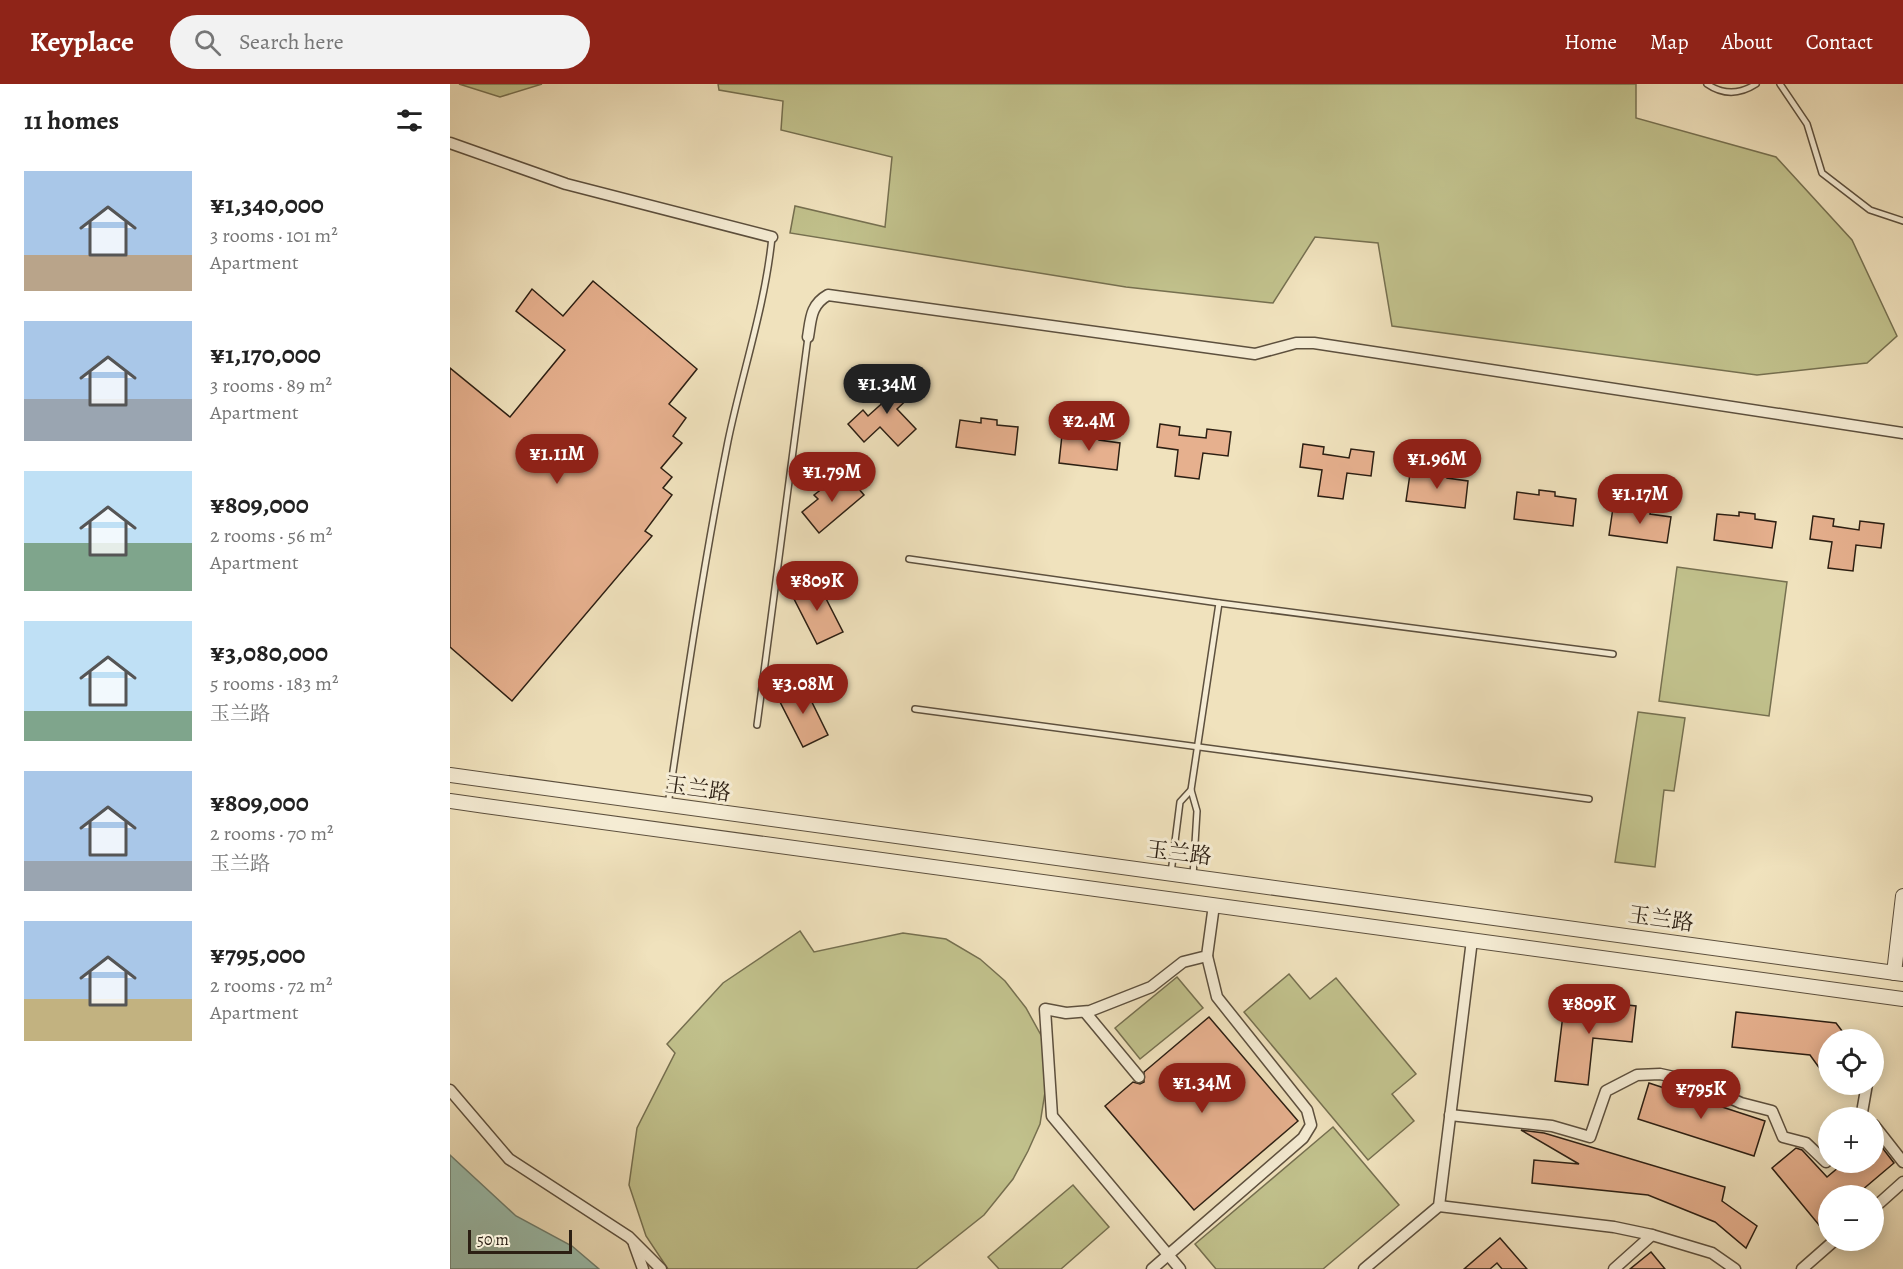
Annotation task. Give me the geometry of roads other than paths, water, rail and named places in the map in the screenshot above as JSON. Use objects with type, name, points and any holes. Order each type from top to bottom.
[{"type":"street","points":[[450,143],[566,184],[772,237]]},
{"type":"street","points":[[808,338],[811,313],[815,305],[828,295],[1255,354],[1296,344],[1314,343],[1903,432]]},
{"type":"street","name":"玉兰路","points":[[450,775],[1899,973]]},
{"type":"street","name":"玉兰路","points":[[450,801],[831,855],[1472,939],[1903,999]]},
{"type":"street","points":[[1899,973],[1903,896]]},
{"type":"street","points":[[1152,1269],[1303,1138],[1311,1125],[1307,1110],[1217,997],[1207,956],[1214,905]]},
{"type":"street","points":[[1364,1269],[1439,1206],[1472,939]]},
{"type":"street","points":[[1180,1269],[1052,1116],[1045,1009],[1066,1013],[1085,1012],[1151,987],[1183,962],[1207,956]]},
{"type":"street","points":[[1085,1012],[1139,1077]]},
{"type":"street","points":[[1450,1115],[1552,1126],[1590,1137],[1606,1091],[1637,1075],[1660,1074],[1692,1081],[1741,1104],[1772,1111],[1782,1137],[1806,1143],[1818,1154]]},
{"type":"street","points":[[450,1090],[509,1159],[634,1242],[661,1269]]},
{"type":"street","points":[[1884,1138],[1903,1162]]},
{"type":"street","points":[[1884,1199],[1903,1182]]},
{"type":"street","points":[[1439,1206],[1614,1227],[1652,1235],[1712,1253],[1735,1269]]},
{"type":"street","points":[[1614,1269],[1652,1235]]},
{"type":"street","points":[[634,1242],[643,1269]]},
{"type":"street","points":[[1802,1269],[1822,1251]]},
{"type":"lane","points":[[1707,84],[1718,91],[1735,93],[1756,84]]},
{"type":"lane","points":[[1780,84],[1807,124],[1822,173],[1870,210],[1903,221]]},
{"type":"lane","points":[[668,806],[718,491],[745,369],[765,297],[772,237]]},
{"type":"lane","points":[[758,725],[808,338]]},
{"type":"lane","points":[[909,559],[1219,603],[1613,654]]},
{"type":"lane","points":[[1193,876],[1197,811],[1191,790],[1219,603]]},
{"type":"lane","points":[[915,709],[1198,745],[1589,800]]},
{"type":"lane","points":[[1171,873],[1180,802],[1191,790]]}]
